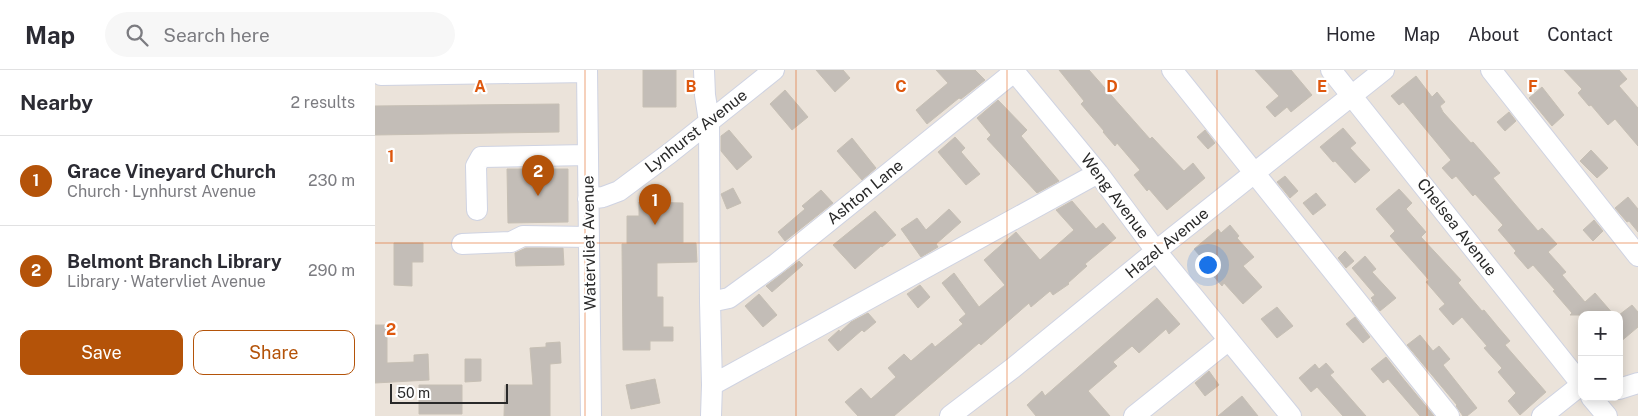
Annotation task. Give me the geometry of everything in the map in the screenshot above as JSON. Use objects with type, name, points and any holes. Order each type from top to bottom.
[{"type":"street","points":[[704,70],[709,121],[711,416]]},
{"type":"street","name":"Lynhurst Avenue","points":[[589,199],[603,197],[619,190],[774,70]]},
{"type":"street","points":[[1172,70],[1449,416]]},
{"type":"street","name":"Chelsea Avenue","points":[[1331,70],[1578,379]]},
{"type":"street","name":"Hazel Avenue","points":[[950,416],[1013,368],[1156,251],[1384,70]]},
{"type":"street","points":[[1491,70],[1638,256]]},
{"type":"street","points":[[381,75],[587,71]]},
{"type":"street","name":"Watervliet Avenue","points":[[587,71],[591,416]]},
{"type":"street","name":"Weng Avenue","points":[[1014,71],[1098,173],[1156,251],[1291,416]]},
{"type":"street","name":"Ashton Lane","points":[[710,302],[729,298],[776,264],[1014,71]]},
{"type":"street","points":[[477,210],[476,166],[481,157],[588,155]]},
{"type":"street","points":[[712,385],[1098,173]]},
{"type":"street","points":[[462,244],[511,242],[523,236],[589,236]]},
{"type":"street","points":[[1135,416],[1229,340]]},
{"type":"street","points":[[1623,387],[1638,383]]},
{"type":"street","points":[[1543,416],[1578,398]]},
{"type":"street","name":"Chelsea Avenue","points":[[1595,401],[1607,416]]},
{"type":"building","points":[[643,70],[676,70],[676,107],[643,107]]},
{"type":"building","points":[[816,70],[843,70],[850,78],[835,92]]},
{"type":"building","points":[[936,70],[975,70],[985,80],[927,124],[916,110],[948,83]]},
{"type":"building","points":[[1059,70],[1089,70],[1150,139],[1152,137],[1184,171],[1193,163],[1205,178],[1167,210],[1149,189],[1147,191],[1134,175],[1140,170],[1117,143],[1115,146],[1103,132],[1081,104],[1084,101]]},
{"type":"building","points":[[1255,70],[1291,70],[1312,95],[1291,112],[1287,107],[1275,117],[1266,107],[1279,96]]},
{"type":"building","points":[[1564,70],[1619,70],[1627,79],[1619,86],[1638,108],[1638,146],[1615,119],[1608,125],[1591,105],[1589,106],[1578,93],[1582,89]]},
{"type":"building","points":[[1416,76],[1432,97],[1437,92],[1445,102],[1440,106],[1443,112],[1500,173],[1493,178],[1538,231],[1542,228],[1557,244],[1548,252],[1566,272],[1562,275],[1585,302],[1595,293],[1611,311],[1578,311],[1578,315],[1570,315],[1572,313],[1553,291],[1555,290],[1533,265],[1528,269],[1514,253],[1516,251],[1498,230],[1503,225],[1475,194],[1473,196],[1456,176],[1452,179],[1442,168],[1451,160],[1403,102],[1399,105],[1391,96]]},
{"type":"building","points":[[1542,87],[1564,115],[1552,126],[1529,98]]},
{"type":"building","points":[[785,90],[808,117],[792,130],[770,104]]},
{"type":"building","points":[[998,100],[1027,130],[1021,136],[1059,181],[1037,193],[987,139],[991,135],[977,118]]},
{"type":"building","points":[[559,104],[559,132],[375,135],[375,106]]},
{"type":"building","points":[[1509,112],[1516,121],[1505,131],[1497,122]]},
{"type":"building","points":[[1343,128],[1356,143],[1350,148],[1370,170],[1355,183],[1320,147]]},
{"type":"building","points":[[729,130],[752,157],[737,170],[721,151],[721,136]]},
{"type":"building","points":[[1205,130],[1215,143],[1208,149],[1197,137]]},
{"type":"building","points":[[955,137],[965,148],[961,152],[980,174],[966,185],[938,152]]},
{"type":"building","points":[[852,138],[876,168],[862,180],[837,151]]},
{"type":"building","points":[[1591,150],[1608,168],[1597,178],[1580,161]]},
{"type":"building","points":[[507,169],[568,169],[568,222],[508,223]]},
{"type":"building","points":[[1285,176],[1298,191],[1290,198],[1277,182]]},
{"type":"building","points":[[733,188],[741,203],[727,209],[721,194]]},
{"type":"building","points":[[1399,189],[1412,203],[1406,209],[1426,232],[1421,237],[1461,280],[1458,283],[1510,341],[1505,345],[1546,392],[1520,415],[1508,401],[1516,393],[1498,372],[1502,368],[1484,348],[1487,346],[1462,317],[1453,325],[1439,309],[1445,304],[1426,282],[1429,280],[1390,236],[1395,231],[1376,209]]},
{"type":"building","points":[[821,190],[833,203],[785,241],[778,232],[805,209],[802,206]]},
{"type":"building","points":[[1316,193],[1326,205],[1313,215],[1303,203]]},
{"type":"building","points":[[1628,197],[1638,209],[1638,232],[1615,208]]},
{"type":"building","points":[[1072,201],[1096,229],[1103,223],[1116,238],[1085,264],[1087,266],[1069,284],[1053,295],[1050,291],[1031,307],[1029,303],[894,416],[858,416],[845,402],[861,388],[871,399],[896,377],[888,368],[904,354],[911,361],[932,343],[935,347],[963,324],[959,320],[966,314],[942,283],[954,273],[979,307],[1005,285],[984,260],[1016,232],[1040,260],[1074,230],[1056,210]]},
{"type":"building","points":[[639,202],[683,203],[683,243],[696,243],[697,262],[657,263],[657,297],[663,297],[663,327],[673,327],[673,341],[650,341],[650,350],[623,350],[622,244],[627,244],[627,216],[639,216]]},
{"type":"building","points":[[949,209],[961,222],[936,244],[938,247],[921,257],[901,229],[917,218],[926,230]]},
{"type":"building","points":[[875,211],[896,235],[855,269],[833,245]]},
{"type":"building","points":[[1594,220],[1603,231],[1593,241],[1583,230]]},
{"type":"building","points":[[1230,225],[1239,236],[1237,238],[1254,257],[1243,266],[1262,287],[1243,304],[1224,283],[1222,286],[1194,249],[1218,229],[1221,233]]},
{"type":"building","points":[[394,243],[423,243],[423,262],[412,262],[412,286],[394,285]]},
{"type":"building","points":[[526,248],[563,248],[564,265],[516,266],[515,253]]},
{"type":"building","points":[[1345,251],[1354,261],[1346,268],[1338,258]]},
{"type":"building","points":[[1365,256],[1376,269],[1372,272],[1396,298],[1380,311],[1371,298],[1375,295],[1352,268]]},
{"type":"building","points":[[799,261],[803,265],[772,292],[766,286]]},
{"type":"building","points":[[920,285],[930,297],[918,308],[907,294]]},
{"type":"building","points":[[759,294],[777,315],[763,327],[745,306]]},
{"type":"building","points":[[1157,298],[1180,324],[1169,334],[1166,329],[1139,353],[1132,346],[1113,362],[1117,366],[1088,391],[1110,416],[1036,416],[1027,405],[1042,391],[1045,396]]},
{"type":"building","points":[[1632,305],[1638,312],[1638,327],[1623,340],[1623,312]]},
{"type":"building","points":[[1277,307],[1293,326],[1277,338],[1261,319]]},
{"type":"building","points":[[868,313],[876,322],[864,332],[862,330],[838,351],[828,340],[839,330],[840,332],[851,322]]},
{"type":"building","points":[[1355,317],[1370,337],[1363,343],[1346,324]]},
{"type":"building","points":[[375,325],[387,325],[387,363],[414,362],[414,355],[428,354],[429,380],[375,383]]},
{"type":"building","points":[[1420,335],[1433,351],[1439,346],[1450,359],[1443,365],[1477,408],[1467,416],[1463,416],[1457,405],[1407,345]]},
{"type":"building","points":[[560,342],[561,363],[550,364],[550,416],[504,416],[505,385],[533,385],[530,348],[546,347],[546,343]]},
{"type":"building","points":[[1386,357],[1434,416],[1420,416],[1388,379],[1383,383],[1371,369]]},
{"type":"building","points":[[465,359],[481,359],[481,381],[465,382]]},
{"type":"building","points":[[1326,363],[1334,372],[1330,375],[1366,416],[1343,416],[1317,387],[1311,392],[1299,378],[1315,364],[1319,369]]},
{"type":"building","points":[[1209,371],[1219,385],[1205,396],[1195,383]]},
{"type":"building","points":[[655,379],[660,403],[631,409],[626,385]]},
{"type":"building","points":[[419,385],[462,385],[462,414],[419,414]]},
{"type":"building","points":[[1242,396],[1258,416],[1218,416]]},
{"type":"place","name":"Belmont Branch Library","points":[[538,196]]},
{"type":"place","name":"Grace Vineyard Church","points":[[655,225]]}]
